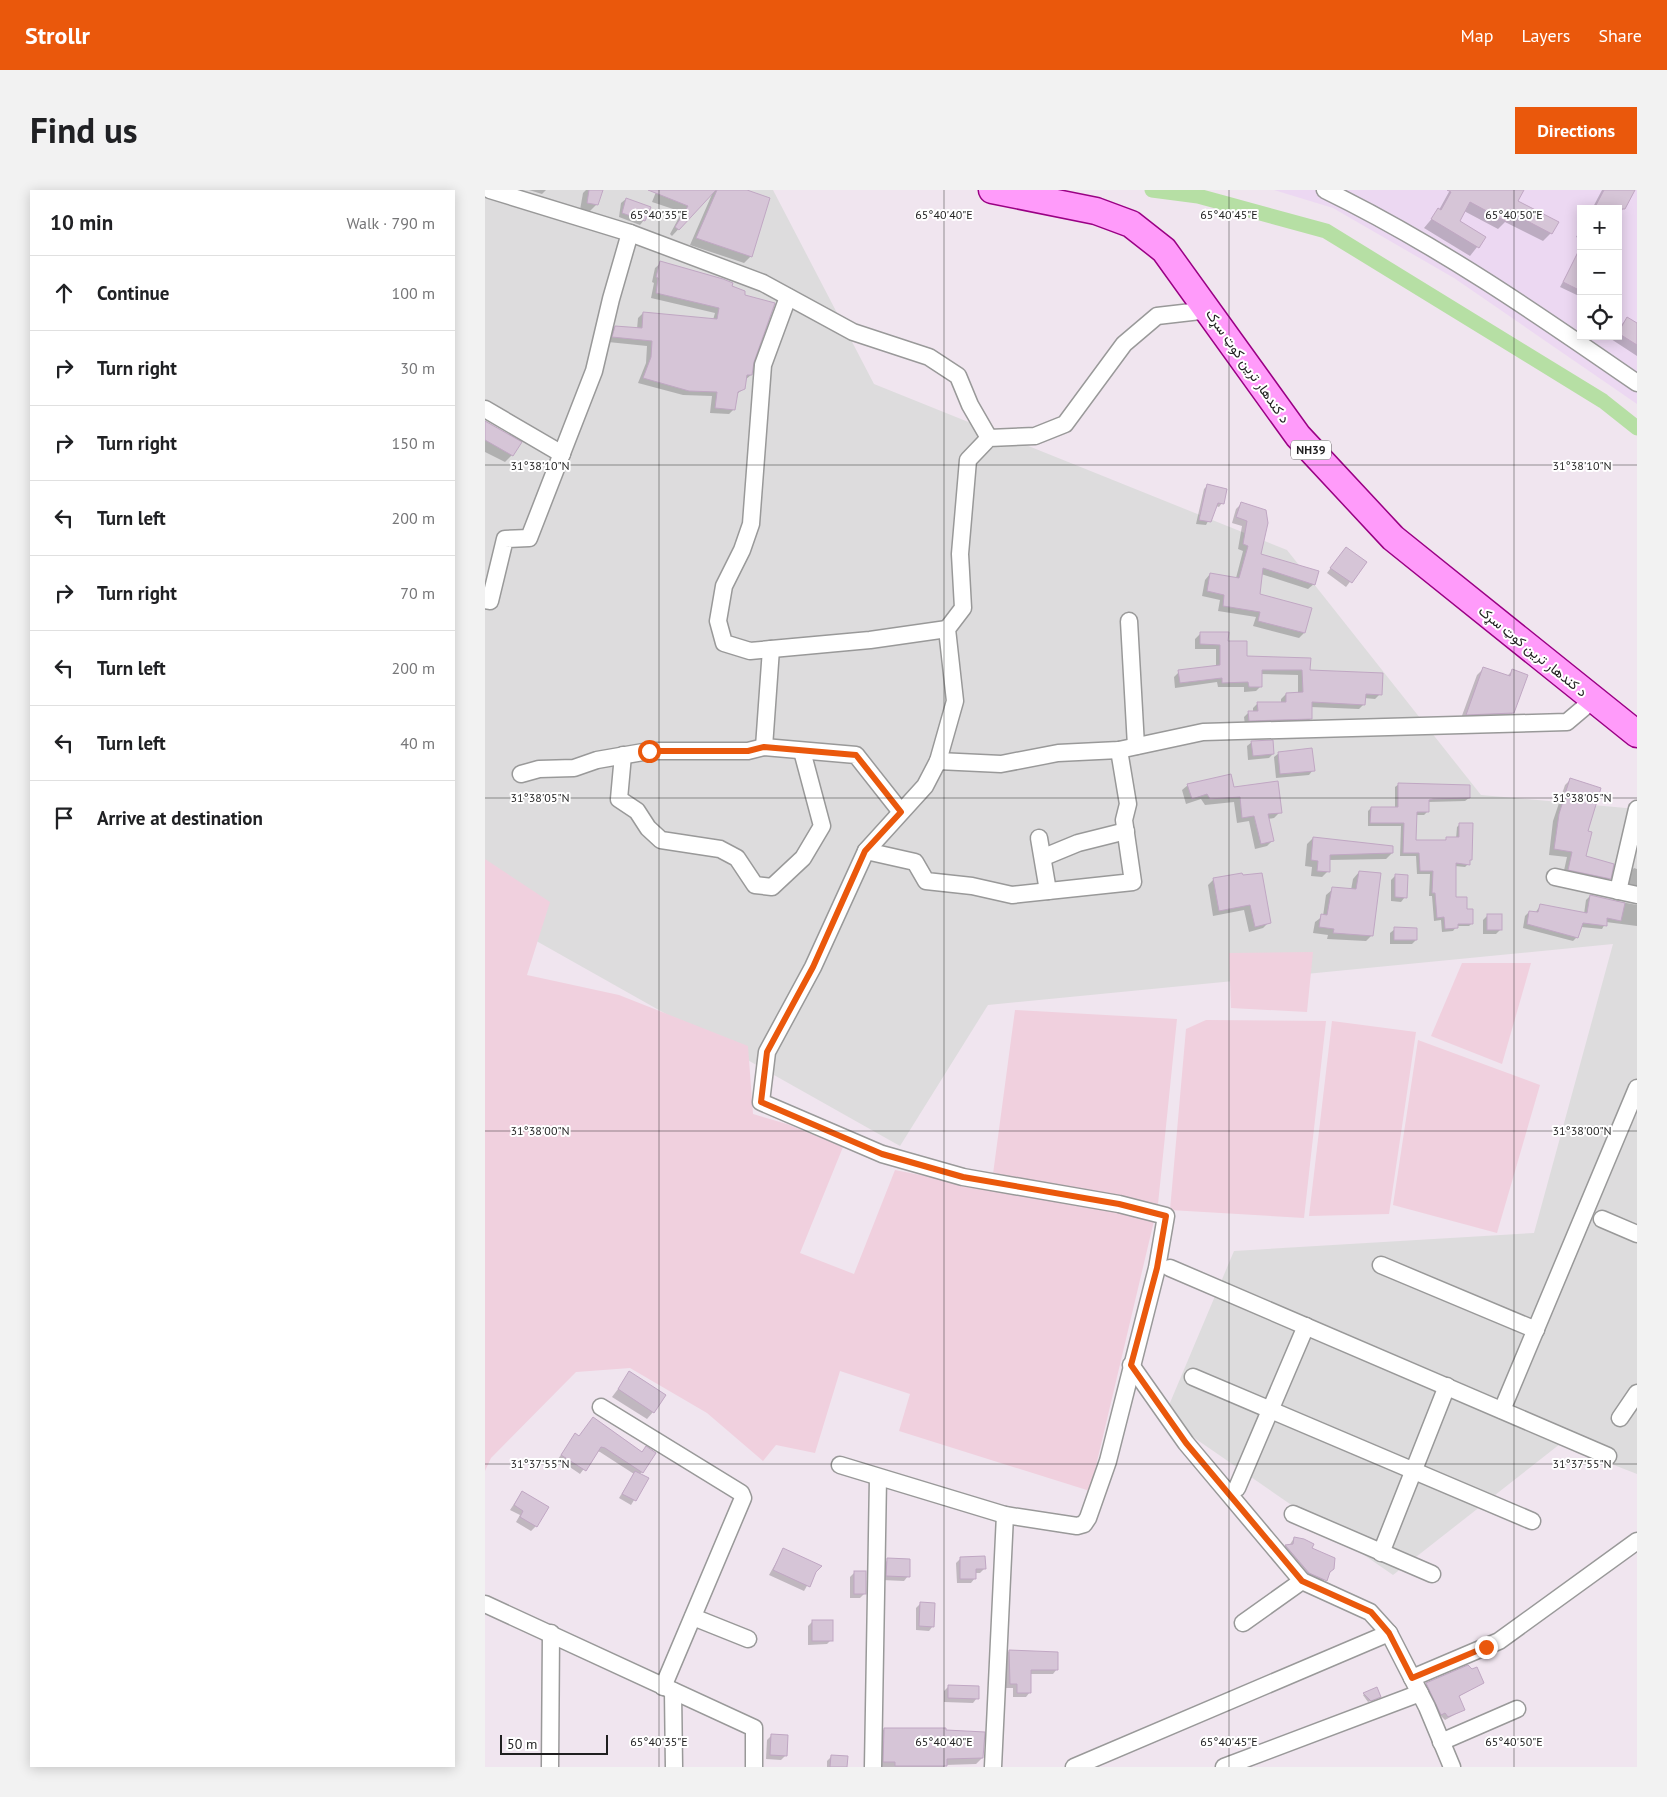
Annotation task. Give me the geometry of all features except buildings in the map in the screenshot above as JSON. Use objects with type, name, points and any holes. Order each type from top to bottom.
[{"type":"main road","name":"د کندهار ترين کوټ سړک","points":[[992,190],[1096,211],[1131,224],[1164,250],[1298,436],[1393,538],[1637,734]]},
{"type":"street","points":[[490,190],[631,233],[763,284],[853,332],[929,357],[958,376],[970,404],[989,438]]},
{"type":"street","points":[[1325,190],[1371,212],[1481,276],[1637,382]]},
{"type":"street","points":[[485,600],[490,601],[505,539],[529,538],[593,371],[611,299],[631,233]]},
{"type":"street","points":[[788,297],[763,365],[751,524],[743,550],[724,586],[718,622],[724,643],[750,651],[870,640],[947,629]]},
{"type":"street","points":[[840,1465],[1005,1515],[1077,1526],[1084,1524],[1108,1461],[1157,1268],[1166,1216],[1119,1204],[954,1174],[882,1154],[761,1102],[767,1052],[813,967],[865,851],[925,786],[938,761],[955,701],[947,629],[963,608],[961,554],[968,460],[989,438],[1035,436],[1065,424],[1123,344],[1157,316],[1209,310]]},
{"type":"street","points":[[485,409],[562,454]]},
{"type":"street","points":[[1129,622],[1137,746]]},
{"type":"street","points":[[764,747],[771,648]]},
{"type":"street","points":[[938,761],[1001,764],[1058,753],[1119,750],[1203,732],[1567,722],[1593,700]]},
{"type":"street","points":[[521,774],[539,769],[574,768],[597,760],[649,751],[748,751],[764,747],[856,755],[901,812]]},
{"type":"street","points":[[865,851],[915,862],[926,881],[972,886],[1012,895],[1133,882],[1124,820],[1128,804],[1119,750]]},
{"type":"street","points":[[623,756],[619,799],[637,811],[648,828],[661,840],[720,849],[737,858],[755,885],[772,887],[803,858],[822,826],[802,751]]},
{"type":"street","points":[[1618,891],[1637,809]]},
{"type":"street","points":[[1044,857],[1078,843],[1126,830]]},
{"type":"street","points":[[1039,838],[1049,891]]},
{"type":"street","points":[[1555,877],[1637,895]]},
{"type":"street","points":[[1502,1410],[1637,1088]]},
{"type":"street","points":[[1602,1219],[1637,1234]]},
{"type":"street","points":[[1381,1265],[1536,1330]]},
{"type":"street","points":[[1170,1268],[1608,1456]]},
{"type":"street","points":[[1237,1488],[1306,1326]]},
{"type":"street","points":[[1131,1365],[1186,1443],[1302,1581],[1371,1612],[1389,1633],[1420,1693],[1451,1767]]},
{"type":"street","points":[[1193,1377],[1532,1521]]},
{"type":"street","points":[[1381,1553],[1447,1386]]},
{"type":"street","points":[[1620,1418],[1636,1395]]},
{"type":"street","points":[[601,1407],[741,1493],[743,1503],[693,1617],[668,1689],[674,1767]]},
{"type":"street","points":[[873,1767],[878,1478]]},
{"type":"street","points":[[1293,1514],[1432,1574]]},
{"type":"street","points":[[993,1767],[1005,1515]]},
{"type":"street","points":[[1412,1678],[1499,1641],[1637,1541]]},
{"type":"street","points":[[1243,1623],[1302,1581]]},
{"type":"street","points":[[485,1604],[753,1728],[754,1767]]},
{"type":"street","points":[[693,1617],[748,1639]]},
{"type":"street","points":[[550,1767],[551,1633]]},
{"type":"street","points":[[1074,1767],[1389,1633]]},
{"type":"street","points":[[1224,1767],[1420,1693]]},
{"type":"street","points":[[1441,1742],[1517,1709]]},
{"type":"shaded area","points":[[485,190],[773,190],[874,384],[1287,550],[1481,795],[1637,809],[1637,1474],[1560,1444],[1393,1575],[1164,1417],[1234,1251],[1534,1233],[1613,944],[988,1005],[900,1146],[485,912]]},
{"type":"shaded area","points":[[1274,190],[1637,190],[1637,404],[1454,278],[1333,208]]},
{"type":"shaded area","points":[[485,859],[550,902],[527,975],[619,995],[748,1046],[753,1114],[787,1124],[843,1147],[800,1253],[854,1274],[895,1170],[991,1189],[1015,1010],[1177,1019],[1158,1204],[1090,1491],[899,1431],[910,1394],[840,1371],[815,1453],[776,1445],[763,1461],[707,1413],[630,1368],[576,1372],[491,1458],[485,1471]]},
{"type":"shaded area","points":[[1313,952],[1307,1012],[1231,1008],[1229,953]]},
{"type":"shaded area","points":[[1462,963],[1531,963],[1502,1064],[1431,1036]]},
{"type":"shaded area","points":[[1206,1020],[1326,1021],[1304,1218],[1170,1210],[1186,1029]]},
{"type":"shaded area","points":[[1332,1021],[1416,1032],[1389,1214],[1309,1216]]},
{"type":"shaded area","points":[[1418,1040],[1540,1085],[1497,1233],[1393,1205]]},
{"type":"waterway","points":[[1152,190],[1198,196],[1326,231],[1603,401],[1637,428]]},
{"type":"route","points":[[649,751],[748,751],[764,747],[856,755],[901,812],[865,851],[813,967],[767,1052],[761,1102],[882,1154],[963,1177],[1119,1204],[1166,1216],[1157,1268],[1131,1365],[1186,1443],[1302,1581],[1371,1612],[1389,1633],[1412,1678],[1486,1647]]}]
